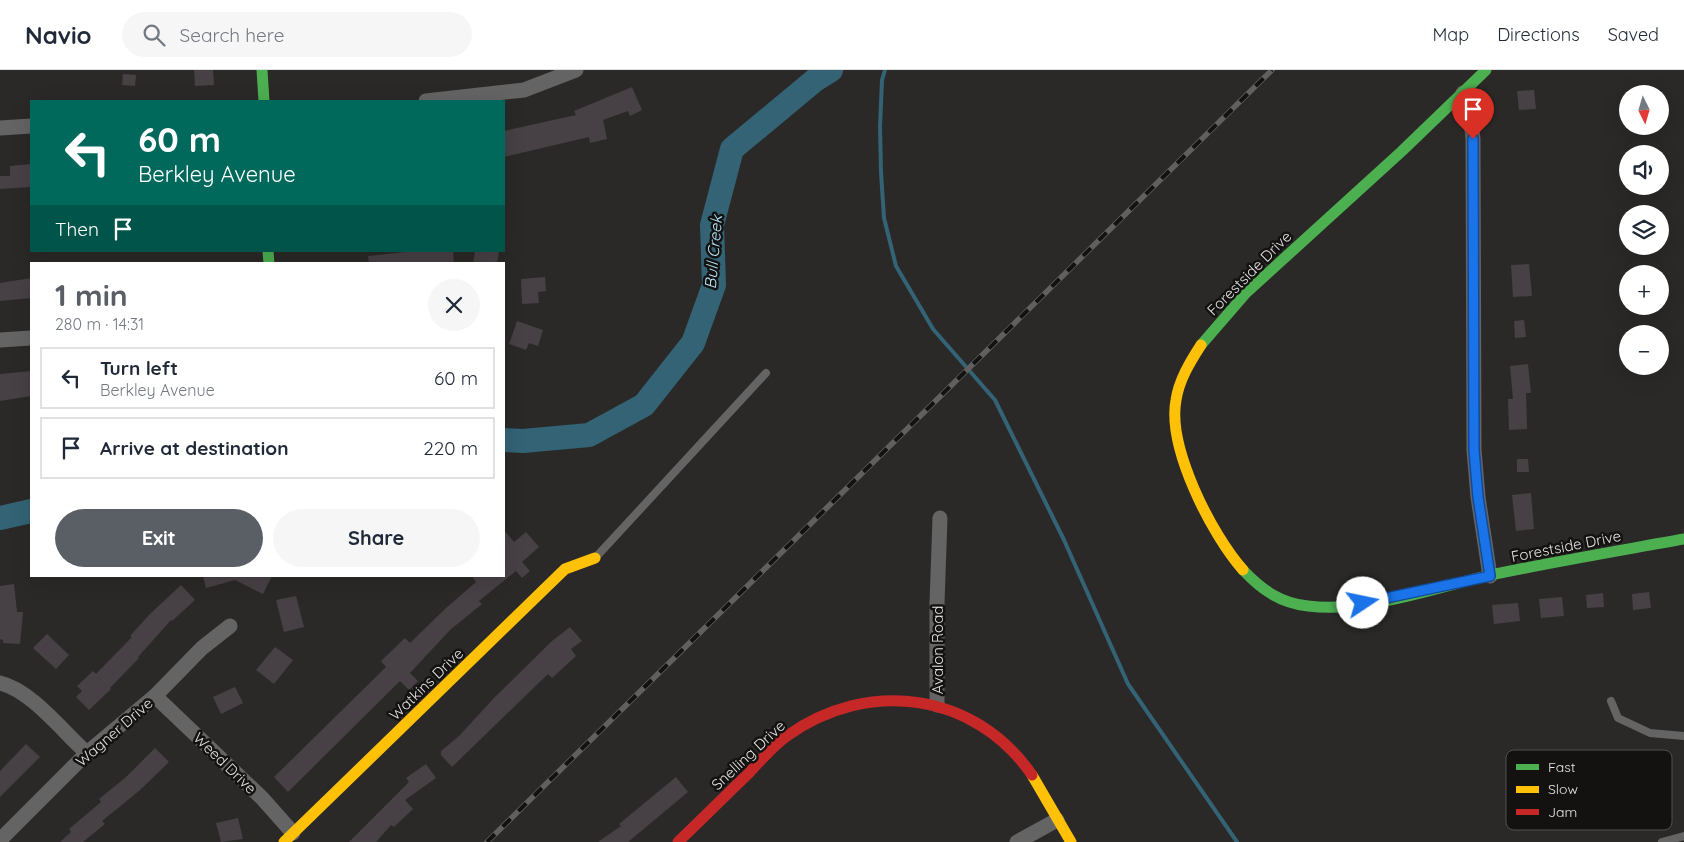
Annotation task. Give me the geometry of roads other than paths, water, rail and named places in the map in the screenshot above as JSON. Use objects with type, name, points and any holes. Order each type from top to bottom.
[{"type":"street","points":[[262,70],[264,100]]},
{"type":"street","points":[[435,100],[524,90],[576,70]]},
{"type":"street","name":"Forestside Drive","points":[[1486,70],[1228,312],[1187,367],[1178,389],[1174,419],[1176,441],[1181,459],[1219,537],[1257,582],[1285,602],[1320,607],[1363,603],[1490,576],[1684,539]]},
{"type":"street","points":[[1463,93],[1470,111],[1473,139],[1474,450],[1478,497],[1490,576]]},
{"type":"street","points":[[0,128],[30,126]]},
{"type":"street","points":[[0,340],[30,338]]},
{"type":"street","name":"Avalon Road","points":[[940,518],[937,603],[937,705],[966,716],[984,726],[1005,743],[1033,776],[1056,820],[1071,842]]},
{"type":"street","name":"Watkins Drive","points":[[288,837],[566,569],[595,558]]},
{"type":"street","name":"Wagner Drive","points":[[0,840],[87,753],[156,696],[202,648],[230,626]]},
{"type":"street","points":[[0,683],[9,685],[23,694],[64,729],[87,753]]},
{"type":"street","name":"Weed Drive","points":[[156,696],[262,798],[288,837]]},
{"type":"street","name":"Snelling Drive","points":[[678,842],[786,737],[822,715],[847,706],[870,701],[902,701],[937,705]]},
{"type":"street","points":[[1017,842],[1056,820]]},
{"type":"lane","points":[[595,558],[766,372]]},
{"type":"lane","points":[[1611,701],[1618,718],[1650,733],[1684,736]]},
{"type":"lane","points":[[1662,842],[1684,836]]},
{"type":"waterway","name":"Bull Creek","points":[[505,440],[523,441],[589,435],[644,405],[693,343],[714,285],[712,225],[732,149],[815,80],[831,70]]},
{"type":"waterway","points":[[885,70],[882,80],[880,127],[881,172],[884,218],[896,266],[933,329],[995,400],[1064,540],[1128,684],[1237,842]]},
{"type":"waterway","name":"Bull Creek","points":[[0,518],[30,511]]},
{"type":"railway","points":[[487,842],[1272,70]]}]
